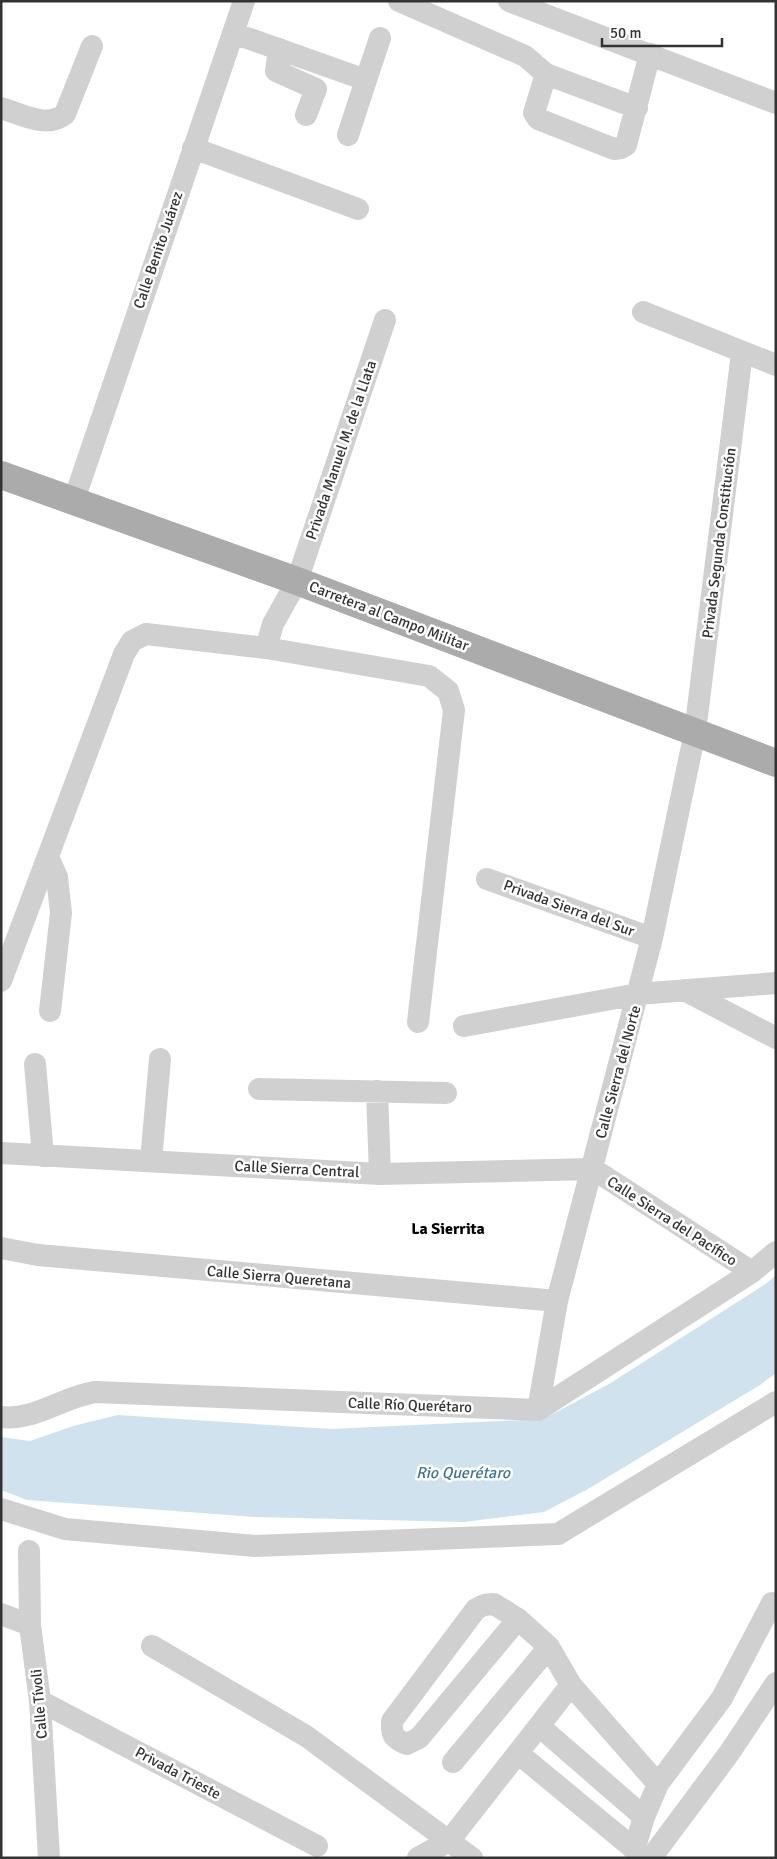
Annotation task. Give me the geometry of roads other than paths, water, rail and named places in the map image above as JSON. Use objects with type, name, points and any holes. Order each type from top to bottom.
[{"type":"main road","name":"Carretera al Campo Militar","points":[[1,475],[297,581],[776,763]]},
{"type":"street","name":"Calle Benito Juárez","points":[[74,500],[244,1]]},
{"type":"street","points":[[399,1],[525,56],[546,74],[637,108]]},
{"type":"street","points":[[509,1],[563,11],[650,54],[776,103]]},
{"type":"street","points":[[232,34],[366,80]]},
{"type":"street","points":[[348,135],[380,38]]},
{"type":"street","points":[[1,108],[44,121],[59,120],[66,114],[92,46]]},
{"type":"street","points":[[279,49],[276,71],[316,89],[306,115]]},
{"type":"street","points":[[546,74],[534,113],[538,119],[614,149],[621,148],[626,145],[650,54]]},
{"type":"street","points":[[193,148],[358,209]]},
{"type":"street","points":[[643,312],[776,365]]},
{"type":"street","name":"Privada Manuel M. de la Llata","points":[[266,648],[273,624],[297,581],[385,320]]},
{"type":"street","name":"Privada Segunda Constitución","points":[[695,732],[742,353]]},
{"type":"street","points":[[1,981],[124,654],[132,640],[146,634],[266,648],[429,676],[448,691],[454,710],[418,1022]]},
{"type":"street","name":"Calle Sierra del Norte","points":[[538,1410],[557,1301],[652,938],[695,732]]},
{"type":"street","points":[[48,857],[58,877],[61,914],[50,1011]]},
{"type":"street","name":"Privada Sierra del Sur","points":[[487,879],[652,938]]},
{"type":"street","points":[[464,1026],[638,994],[776,983]]},
{"type":"street","points":[[684,990],[776,1038]]},
{"type":"street","points":[[151,1161],[160,1059]]},
{"type":"street","points":[[35,1064],[43,1156]]},
{"type":"street","points":[[258,1089],[446,1093]]},
{"type":"street","points":[[377,1091],[380,1174]]},
{"type":"street","name":"Calle Sierra Central","points":[[1,1153],[380,1174],[593,1169]]},
{"type":"street","name":"Calle Sierra del Pacífico","points":[[593,1169],[752,1272]]},
{"type":"street","name":"Calle Sierra Queretana","points":[[1,1248],[38,1255],[557,1301]]},
{"type":"street","points":[[538,1410],[752,1272],[776,1252]]},
{"type":"street","name":"Calle Río Querétaro","points":[[1,1416],[26,1417],[81,1394],[95,1392],[538,1410]]},
{"type":"street","points":[[1,1509],[65,1529],[256,1546],[558,1534],[776,1402]]},
{"type":"street","name":"Calle Tívoli","points":[[29,1551],[30,1625],[40,1701],[52,1856]]},
{"type":"street","points":[[644,1855],[644,1817],[658,1784],[722,1698],[772,1603]]},
{"type":"street","points":[[518,1618],[419,1738],[407,1744],[396,1740],[391,1732],[392,1721],[476,1609],[484,1605],[494,1604],[518,1618],[549,1647],[571,1685],[658,1784]]},
{"type":"street","points":[[1,1614],[30,1625]]},
{"type":"street","points":[[152,1646],[306,1736],[472,1858]]},
{"type":"street","points":[[453,1762],[549,1647]]},
{"type":"street","points":[[644,1855],[730,1752],[776,1683]]},
{"type":"street","points":[[426,1856],[449,1841],[519,1754],[571,1685]]},
{"type":"street","name":"Privada Trieste","points":[[40,1701],[316,1846]]},
{"type":"street","points":[[540,1726],[644,1817]]},
{"type":"street","points":[[519,1754],[644,1855]]},
{"type":"water","name":"Rio Querétaro","points":[[776,1275],[776,1373],[760,1385],[588,1489],[544,1512],[464,1522],[255,1517],[27,1500],[1,1490],[1,1437],[30,1441],[73,1426],[118,1415],[331,1429],[523,1420],[549,1416],[609,1384],[767,1283]]},
{"type":"district","name":"La Sierrita","points":[[448,1228]]}]
